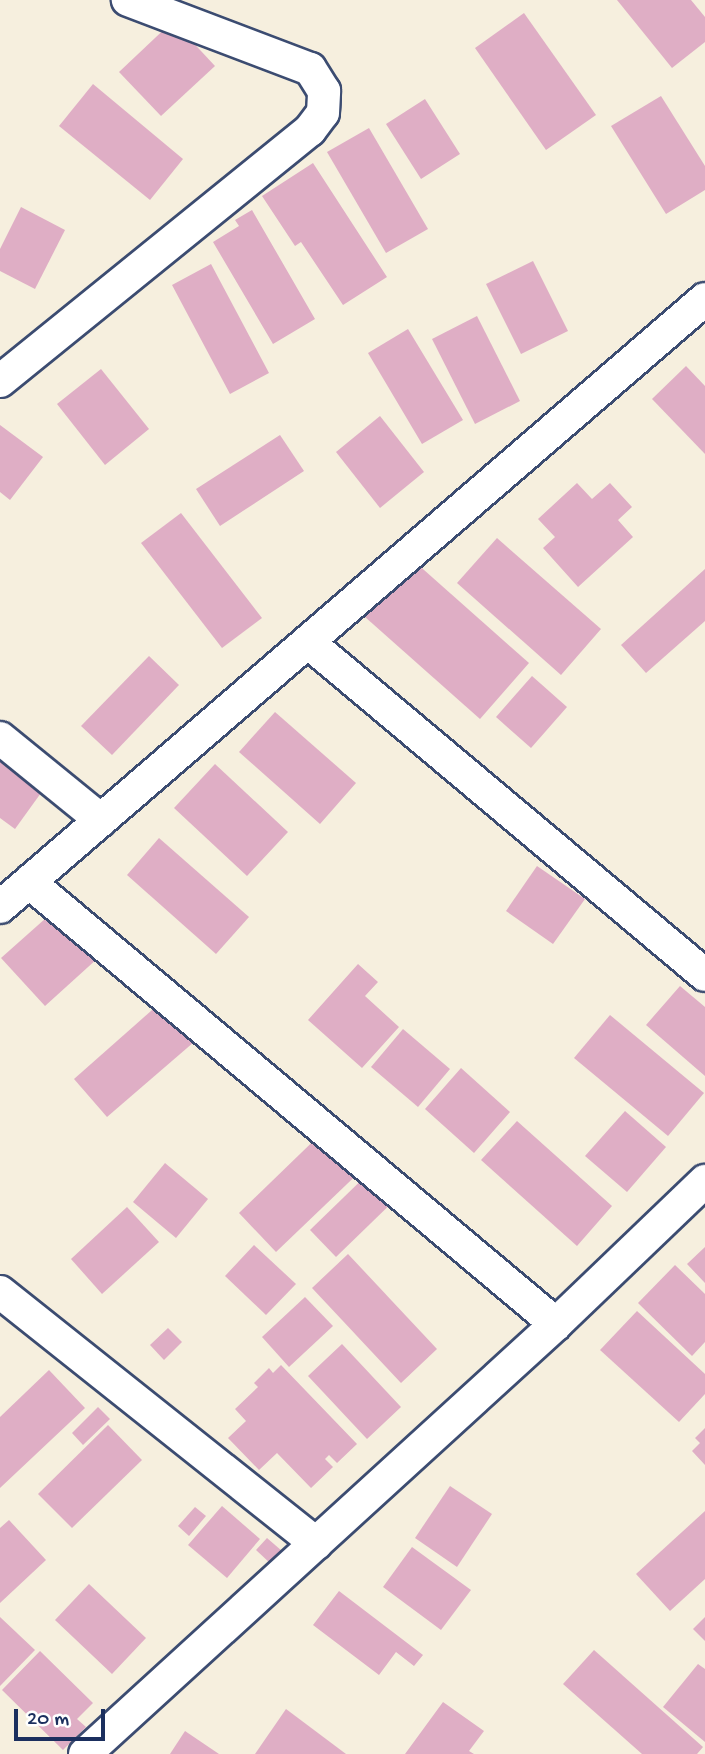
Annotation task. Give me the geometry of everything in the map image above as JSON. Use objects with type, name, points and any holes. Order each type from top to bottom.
[{"type":"street","points":[[6,367],[310,130],[323,113],[324,91],[310,69],[128,0]]},
{"type":"street","points":[[0,907],[705,299]]},
{"type":"street","points":[[308,642],[705,975]]},
{"type":"street","points":[[0,738],[101,820]]},
{"type":"street","points":[[29,881],[556,1324]]},
{"type":"street","points":[[85,1754],[556,1324],[705,1181]]},
{"type":"street","points":[[0,1292],[316,1544]]},
{"type":"building","points":[[617,0],[691,0],[705,17],[705,42],[672,68]]},
{"type":"building","points":[[524,13],[596,115],[546,150],[475,48]]},
{"type":"building","points":[[173,21],[215,66],[161,116],[119,72]]},
{"type":"building","points":[[93,84],[183,159],[150,200],[59,126]]},
{"type":"building","points":[[661,96],[705,166],[705,190],[666,214],[611,126]]},
{"type":"building","points":[[425,99],[460,154],[421,179],[386,124]]},
{"type":"building","points":[[369,128],[428,229],[386,253],[327,152]]},
{"type":"building","points":[[313,163],[387,277],[343,305],[301,242],[295,246],[262,196]]},
{"type":"building","points":[[21,207],[65,230],[35,289],[0,271],[0,249]]},
{"type":"building","points":[[252,210],[315,319],[273,344],[213,242],[239,226],[235,220]]},
{"type":"building","points":[[533,261],[568,331],[521,354],[486,284]]},
{"type":"building","points":[[211,264],[269,373],[230,394],[172,285]]},
{"type":"building","points":[[477,316],[520,401],[475,424],[432,339]]},
{"type":"building","points":[[408,329],[463,420],[422,444],[368,353]]},
{"type":"building","points":[[686,366],[705,386],[705,454],[652,399]]},
{"type":"building","points":[[101,369],[149,429],[105,465],[57,404]]},
{"type":"building","points":[[380,416],[424,472],[380,508],[336,452]]},
{"type":"building","points":[[0,425],[43,457],[10,500],[0,492]]},
{"type":"building","points":[[280,435],[304,471],[220,526],[196,489]]},
{"type":"building","points":[[577,483],[592,499],[610,483],[632,507],[618,520],[633,537],[578,587],[543,548],[555,537],[538,519]]},
{"type":"building","points":[[181,513],[262,618],[222,648],[141,543]]},
{"type":"building","points":[[497,538],[601,629],[561,675],[457,583]]},
{"type":"building","points":[[406,554],[529,663],[480,719],[356,609]]},
{"type":"building","points":[[705,569],[705,621],[646,673],[621,645]]},
{"type":"building","points":[[149,656],[179,685],[112,755],[81,726]]},
{"type":"building","points":[[532,676],[567,707],[531,748],[496,717]]},
{"type":"building","points":[[275,712],[356,783],[320,824],[239,752]]},
{"type":"building","points":[[0,752],[46,786],[15,829],[0,818]]},
{"type":"building","points":[[215,764],[288,832],[247,876],[174,808]]},
{"type":"building","points":[[159,838],[249,917],[216,954],[127,875]]},
{"type":"building","points":[[537,866],[585,899],[553,944],[506,911]]},
{"type":"building","points":[[55,910],[98,958],[45,1006],[1,958]]},
{"type":"building","points":[[358,964],[378,982],[365,996],[399,1027],[362,1068],[308,1020]]},
{"type":"building","points":[[680,986],[705,1007],[705,1076],[646,1025]]},
{"type":"building","points":[[160,1003],[194,1042],[107,1117],[74,1079]]},
{"type":"building","points":[[610,1015],[704,1093],[668,1136],[574,1058]]},
{"type":"building","points":[[403,1029],[450,1069],[418,1107],[371,1067]]},
{"type":"building","points":[[461,1068],[510,1112],[474,1153],[425,1109]]},
{"type":"building","points":[[625,1111],[666,1147],[627,1192],[585,1156]]},
{"type":"building","points":[[517,1121],[612,1206],[577,1246],[481,1160]]},
{"type":"building","points":[[332,1123],[370,1162],[276,1252],[239,1213]]},
{"type":"building","points":[[165,1163],[208,1199],[176,1238],[133,1202]]},
{"type":"building","points":[[377,1165],[403,1192],[336,1257],[310,1230]]},
{"type":"building","points":[[127,1207],[159,1242],[102,1294],[71,1259]]},
{"type":"building","points":[[254,1245],[296,1284],[266,1315],[225,1276]]},
{"type":"building","points":[[705,1247],[705,1283],[687,1264]]},
{"type":"building","points":[[348,1254],[437,1349],[401,1383],[312,1288]]},
{"type":"building","points":[[675,1265],[705,1294],[705,1342],[692,1356],[638,1303]]},
{"type":"building","points":[[305,1297],[333,1326],[289,1367],[262,1337]]},
{"type":"building","points":[[637,1311],[705,1374],[705,1394],[679,1422],[600,1350]]},
{"type":"building","points":[[168,1328],[182,1342],[164,1360],[150,1345]]},
{"type":"building","points":[[342,1344],[401,1407],[367,1439],[308,1376]]},
{"type":"building","points":[[281,1365],[357,1444],[337,1463],[329,1455],[325,1459],[333,1467],[311,1488],[277,1453],[259,1470],[228,1438],[246,1421],[235,1409],[258,1387],[254,1383],[269,1368],[273,1373]]},
{"type":"building","points":[[49,1370],[85,1408],[0,1488],[0,1417]]},
{"type":"building","points":[[98,1407],[110,1419],[83,1445],[72,1433]]},
{"type":"building","points":[[108,1425],[142,1460],[72,1528],[38,1494]]},
{"type":"building","points":[[705,1428],[705,1465],[692,1451],[700,1443],[695,1438]]},
{"type":"building","points":[[450,1486],[492,1514],[457,1567],[415,1538]]},
{"type":"building","points":[[222,1506],[260,1539],[227,1578],[188,1545]]},
{"type":"building","points":[[195,1507],[206,1516],[189,1536],[178,1526]]},
{"type":"building","points":[[705,1511],[705,1579],[670,1611],[636,1574]]},
{"type":"building","points":[[9,1520],[46,1560],[0,1603],[0,1528]]},
{"type":"building","points":[[267,1538],[282,1551],[271,1564],[256,1550]]},
{"type":"building","points":[[412,1547],[471,1590],[441,1630],[383,1587]]},
{"type":"building","points":[[89,1584],[146,1638],[112,1674],[55,1620]]},
{"type":"building","points":[[339,1591],[423,1655],[414,1666],[396,1652],[379,1675],[313,1625]]},
{"type":"building","points":[[0,1617],[35,1650],[0,1686]]},
{"type":"building","points":[[705,1617],[705,1641],[693,1629]]},
{"type":"building","points":[[594,1650],[703,1747],[697,1754],[642,1754],[563,1684]]},
{"type":"building","points":[[40,1651],[93,1703],[77,1719],[86,1727],[63,1750],[2,1690]]},
{"type":"building","points":[[698,1664],[705,1669],[705,1742],[663,1707]]},
{"type":"building","points":[[443,1702],[484,1731],[469,1751],[474,1754],[405,1754]]},
{"type":"building","points":[[286,1709],[346,1754],[255,1754]]},
{"type":"building","points":[[185,1731],[219,1754],[170,1754]]}]
